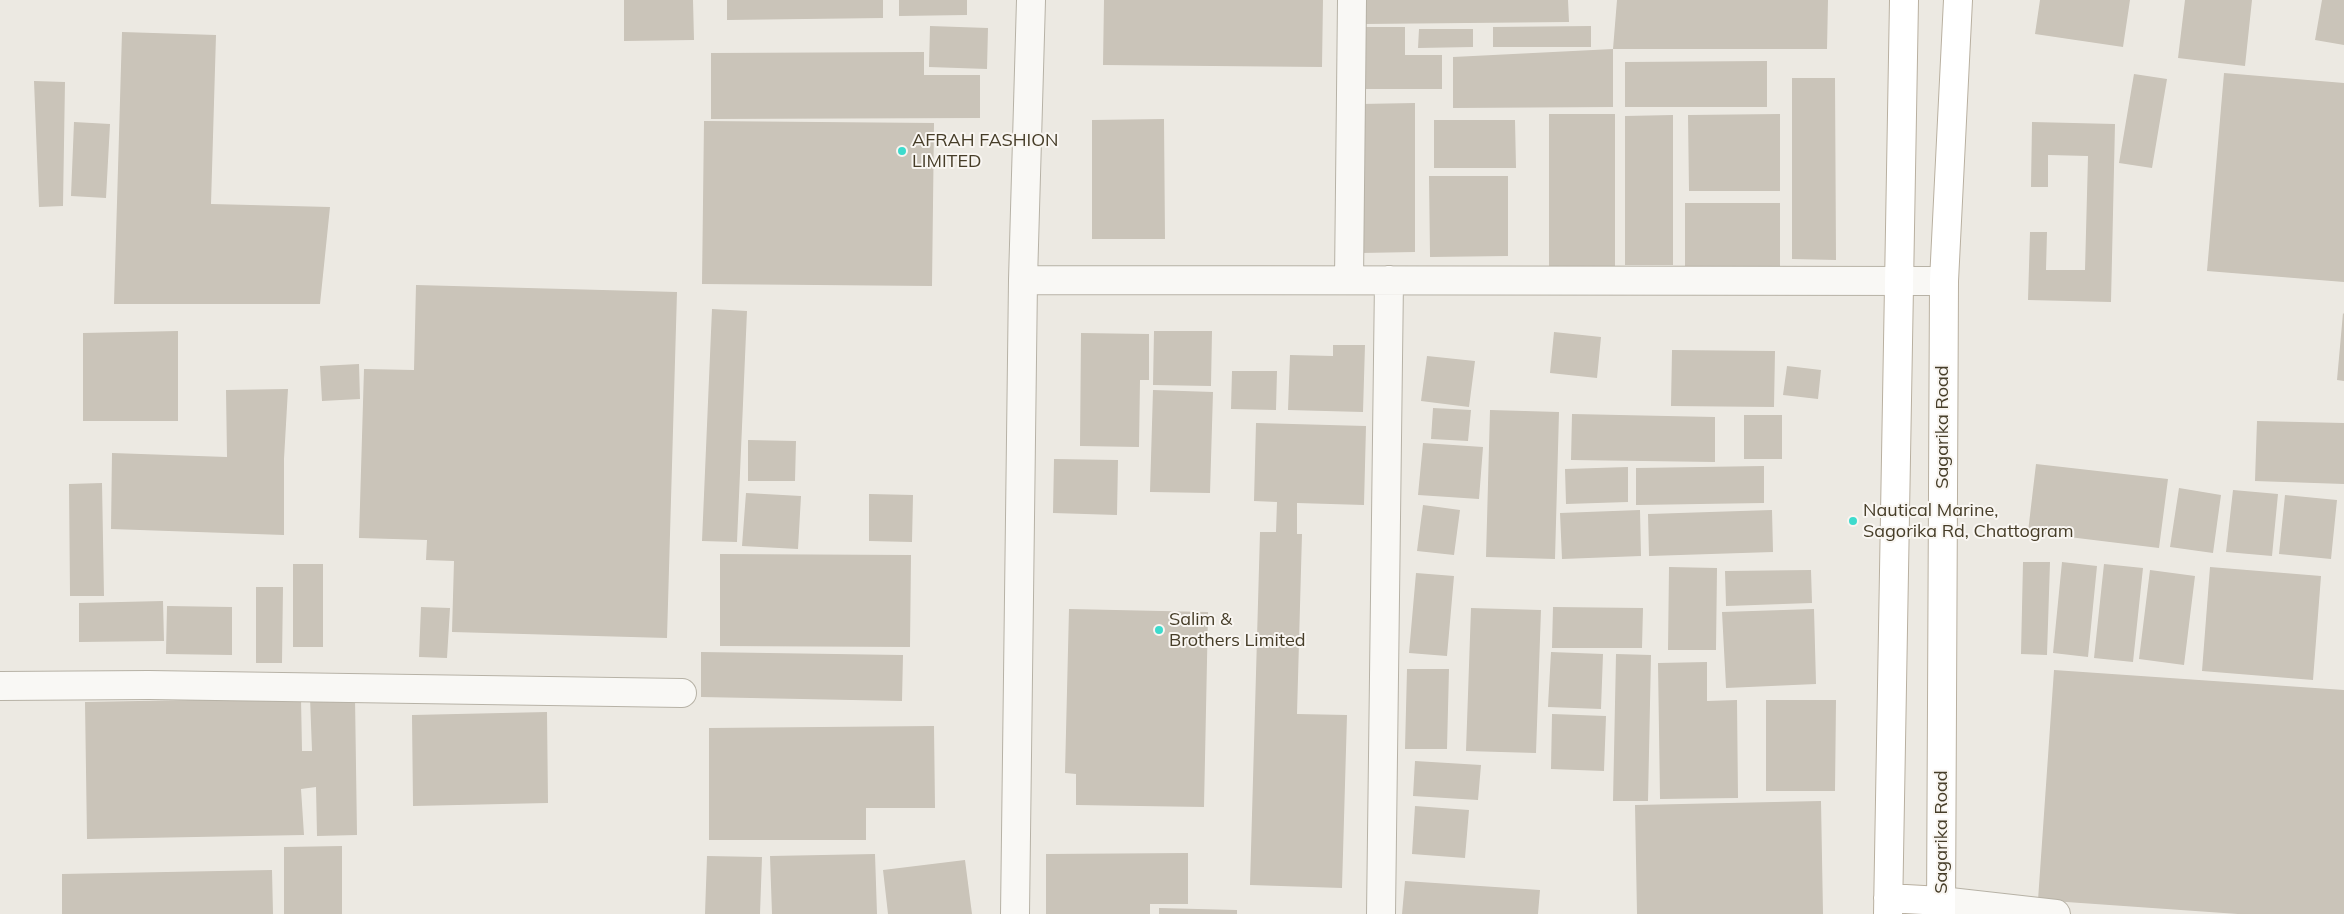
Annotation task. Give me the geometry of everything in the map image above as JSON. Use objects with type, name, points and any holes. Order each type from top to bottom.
[{"type":"main road","points":[[1904,0],[1888,906],[1941,908]]},
{"type":"main road","name":"Sagarika Road","points":[[1941,908],[1944,281],[1958,0]]},
{"type":"street","points":[[1015,914],[1023,280],[1031,0]]},
{"type":"street","points":[[1348,280],[1352,0]]},
{"type":"street","points":[[1023,280],[1898,279],[1944,281]]},
{"type":"street","points":[[1381,914],[1390,280]]},
{"type":"street","points":[[0,686],[149,684],[682,694]]},
{"type":"street","points":[[1941,908],[2056,914]]},
{"type":"building","points":[[624,0],[693,0],[694,40],[624,41]]},
{"type":"building","points":[[727,0],[883,0],[883,18],[727,20]]},
{"type":"building","points":[[899,0],[967,0],[967,15],[899,16]]},
{"type":"building","points":[[1104,0],[1323,0],[1322,67],[1103,65]]},
{"type":"building","points":[[1365,0],[1568,0],[1569,22],[1365,24]]},
{"type":"building","points":[[1617,0],[1828,0],[1827,49],[1613,49]]},
{"type":"building","points":[[2040,0],[2130,0],[2123,47],[2035,34]]},
{"type":"building","points":[[2185,0],[2252,0],[2245,66],[2178,58]]},
{"type":"building","points":[[2322,0],[2344,0],[2344,45],[2315,40]]},
{"type":"building","points":[[930,26],[988,28],[987,69],[929,67]]},
{"type":"building","points":[[1591,26],[1591,47],[1493,47],[1493,27]]},
{"type":"building","points":[[1352,27],[1405,27],[1405,55],[1442,55],[1442,89],[1352,89]]},
{"type":"building","points":[[1419,29],[1473,29],[1473,47],[1418,48]]},
{"type":"building","points":[[122,32],[216,35],[211,204],[330,207],[320,304],[114,304]]},
{"type":"building","points":[[1613,49],[1613,107],[1453,108],[1453,57]]},
{"type":"building","points":[[924,52],[924,75],[980,75],[980,118],[711,119],[711,53]]},
{"type":"building","points":[[1767,61],[1767,107],[1625,107],[1625,62]]},
{"type":"building","points":[[2224,73],[2344,83],[2344,282],[2207,271]]},
{"type":"building","points":[[2134,74],[2167,79],[2152,168],[2119,163]]},
{"type":"building","points":[[1792,78],[1835,78],[1836,260],[1792,259]]},
{"type":"building","points":[[34,81],[65,82],[63,206],[39,207]]},
{"type":"building","points":[[1415,103],[1415,252],[1361,253],[1360,104]]},
{"type":"building","points":[[1549,114],[1615,114],[1615,269],[1549,269]]},
{"type":"building","points":[[1780,114],[1780,191],[1689,191],[1688,115]]},
{"type":"building","points":[[1673,115],[1673,265],[1625,265],[1625,116]]},
{"type":"building","points":[[1164,119],[1165,239],[1092,239],[1092,120]]},
{"type":"building","points":[[1434,120],[1515,120],[1516,168],[1434,168]]},
{"type":"building","points":[[704,121],[934,123],[932,286],[702,284]]},
{"type":"building","points":[[74,122],[110,124],[106,198],[71,196]]},
{"type":"building","points":[[2032,122],[2115,124],[2111,302],[2028,300],[2030,232],[2047,232],[2046,270],[2085,270],[2088,156],[2048,155],[2048,187],[2031,187]]},
{"type":"building","points":[[1429,176],[1508,176],[1508,256],[1430,257]]},
{"type":"building","points":[[1685,203],[1780,203],[1780,267],[1685,268]]},
{"type":"building","points":[[416,285],[677,292],[667,638],[452,632],[454,561],[426,560],[427,540],[359,538],[364,369],[414,370]]},
{"type":"building","points":[[712,309],[747,311],[737,542],[702,541]]},
{"type":"building","points":[[2344,314],[2344,381],[2337,380]]},
{"type":"building","points":[[178,331],[178,421],[83,421],[83,333]]},
{"type":"building","points":[[1154,331],[1212,331],[1211,386],[1153,385]]},
{"type":"building","points":[[1554,332],[1601,337],[1597,378],[1550,373]]},
{"type":"building","points":[[1081,333],[1149,334],[1149,380],[1140,380],[1139,447],[1080,446]]},
{"type":"building","points":[[1333,345],[1365,345],[1363,412],[1288,410],[1290,355],[1333,356]]},
{"type":"building","points":[[1672,350],[1775,351],[1774,407],[1671,406]]},
{"type":"building","points":[[1427,356],[1475,361],[1469,407],[1421,401]]},
{"type":"building","points":[[359,364],[360,399],[322,401],[320,366]]},
{"type":"building","points":[[1787,366],[1821,370],[1818,399],[1783,395]]},
{"type":"building","points":[[1232,371],[1277,371],[1276,410],[1231,409]]},
{"type":"building","points":[[288,389],[284,459],[284,535],[111,529],[112,453],[227,457],[226,390]]},
{"type":"building","points":[[1153,390],[1213,392],[1210,493],[1150,492]]},
{"type":"building","points":[[1433,408],[1471,410],[1468,441],[1431,439]]},
{"type":"building","points":[[1490,410],[1559,412],[1555,559],[1486,557]]},
{"type":"building","points":[[1572,414],[1715,417],[1715,462],[1571,460]]},
{"type":"building","points":[[1744,415],[1782,415],[1782,459],[1744,459]]},
{"type":"building","points":[[2257,421],[2344,423],[2344,484],[2255,481]]},
{"type":"building","points":[[1256,423],[1366,426],[1364,505],[1297,503],[1297,534],[1302,534],[1297,714],[1347,715],[1342,888],[1250,885],[1260,532],[1276,532],[1277,502],[1254,501]]},
{"type":"building","points":[[748,440],[796,441],[795,481],[748,481]]},
{"type":"building","points":[[1423,443],[1483,447],[1479,499],[1418,495]]},
{"type":"building","points":[[1054,459],[1118,460],[1117,515],[1053,513]]},
{"type":"building","points":[[2036,464],[2168,479],[2159,548],[2028,532]]},
{"type":"building","points":[[1764,466],[1764,503],[1636,505],[1636,468]]},
{"type":"building","points":[[1628,467],[1628,502],[1566,504],[1565,469]]},
{"type":"building","points":[[102,483],[104,596],[70,596],[69,484]]},
{"type":"building","points":[[2179,488],[2221,495],[2213,553],[2170,547]]},
{"type":"building","points":[[2233,490],[2278,494],[2272,556],[2226,552]]},
{"type":"building","points":[[746,493],[801,496],[798,549],[742,546]]},
{"type":"building","points":[[869,494],[913,495],[912,542],[869,541]]},
{"type":"building","points":[[2285,495],[2337,500],[2331,559],[2279,554]]},
{"type":"building","points":[[1423,505],[1460,510],[1454,555],[1417,551]]},
{"type":"building","points":[[1640,510],[1641,556],[1562,559],[1560,513]]},
{"type":"building","points":[[1772,510],[1773,552],[1649,556],[1648,514]]},
{"type":"building","points":[[720,554],[911,555],[910,647],[720,646]]},
{"type":"building","points":[[2023,562],[2050,562],[2047,655],[2021,654]]},
{"type":"building","points":[[2062,562],[2097,566],[2088,657],[2053,653]]},
{"type":"building","points":[[293,564],[323,564],[323,647],[293,647]]},
{"type":"building","points":[[2104,564],[2143,568],[2133,662],[2094,658]]},
{"type":"building","points":[[1669,567],[1717,568],[1716,650],[1668,650]]},
{"type":"building","points":[[2210,567],[2321,576],[2313,680],[2202,671]]},
{"type":"building","points":[[1811,570],[1812,603],[1726,606],[1725,571]]},
{"type":"building","points":[[2150,570],[2195,576],[2184,665],[2139,659]]},
{"type":"building","points":[[1416,573],[1454,576],[1447,656],[1409,653]]},
{"type":"building","points":[[256,587],[283,587],[282,663],[256,663]]},
{"type":"building","points":[[163,601],[164,641],[79,642],[79,603]]},
{"type":"building","points":[[167,606],[232,607],[232,655],[166,654]]},
{"type":"building","points":[[421,607],[450,608],[447,658],[419,657]]},
{"type":"building","points":[[1553,607],[1643,608],[1642,648],[1552,648]]},
{"type":"building","points":[[1471,608],[1541,610],[1536,753],[1466,751]]},
{"type":"building","points":[[1069,609],[1208,612],[1204,807],[1076,805],[1076,774],[1065,773]]},
{"type":"building","points":[[1814,609],[1816,684],[1726,688],[1722,612]]},
{"type":"building","points":[[701,652],[903,655],[902,701],[701,697]]},
{"type":"building","points":[[1551,652],[1603,654],[1601,709],[1548,707]]},
{"type":"building","points":[[1616,654],[1651,655],[1648,801],[1613,801]]},
{"type":"building","points":[[1707,662],[1707,701],[1737,700],[1738,798],[1660,799],[1658,663]]},
{"type":"building","points":[[1407,669],[1449,669],[1447,749],[1405,749]]},
{"type":"building","points":[[2054,670],[2344,690],[2344,914],[2238,914],[2038,900]]},
{"type":"building","points":[[310,697],[355,697],[357,835],[317,836],[316,787],[301,789],[304,835],[87,839],[85,702],[301,698],[302,751],[312,751]]},
{"type":"building","points":[[1766,700],[1836,700],[1835,791],[1766,791]]},
{"type":"building","points":[[547,712],[548,803],[413,806],[412,715]]},
{"type":"building","points":[[1552,714],[1606,716],[1604,771],[1551,769]]},
{"type":"building","points":[[934,726],[935,808],[866,808],[866,840],[709,840],[709,728]]},
{"type":"building","points":[[1415,761],[1481,765],[1478,800],[1413,796]]},
{"type":"building","points":[[1821,801],[1823,914],[1637,914],[1635,805]]},
{"type":"building","points":[[1415,806],[1469,810],[1465,858],[1412,854]]},
{"type":"building","points":[[342,846],[342,914],[284,914],[284,847]]},
{"type":"building","points":[[1188,853],[1188,904],[1150,904],[1150,914],[1046,914],[1046,854]]},
{"type":"building","points":[[875,854],[877,914],[772,914],[770,856]]},
{"type":"building","points":[[707,856],[762,857],[760,914],[705,914]]},
{"type":"building","points":[[965,860],[972,914],[888,914],[883,870]]},
{"type":"building","points":[[272,870],[273,914],[62,914],[62,874]]},
{"type":"building","points":[[1405,881],[1540,890],[1538,914],[1402,914]]},
{"type":"building","points":[[1159,908],[1237,910],[1237,914],[1159,914]]},
{"type":"place","name":"AFRAH FASHION LIMITED","points":[[902,151]]},
{"type":"place","name":"Nautical Marine, Sagorika Rd, Chattogram","points":[[1853,521]]},
{"type":"place","name":"Salim & Brothers Limited","points":[[1159,630]]}]
